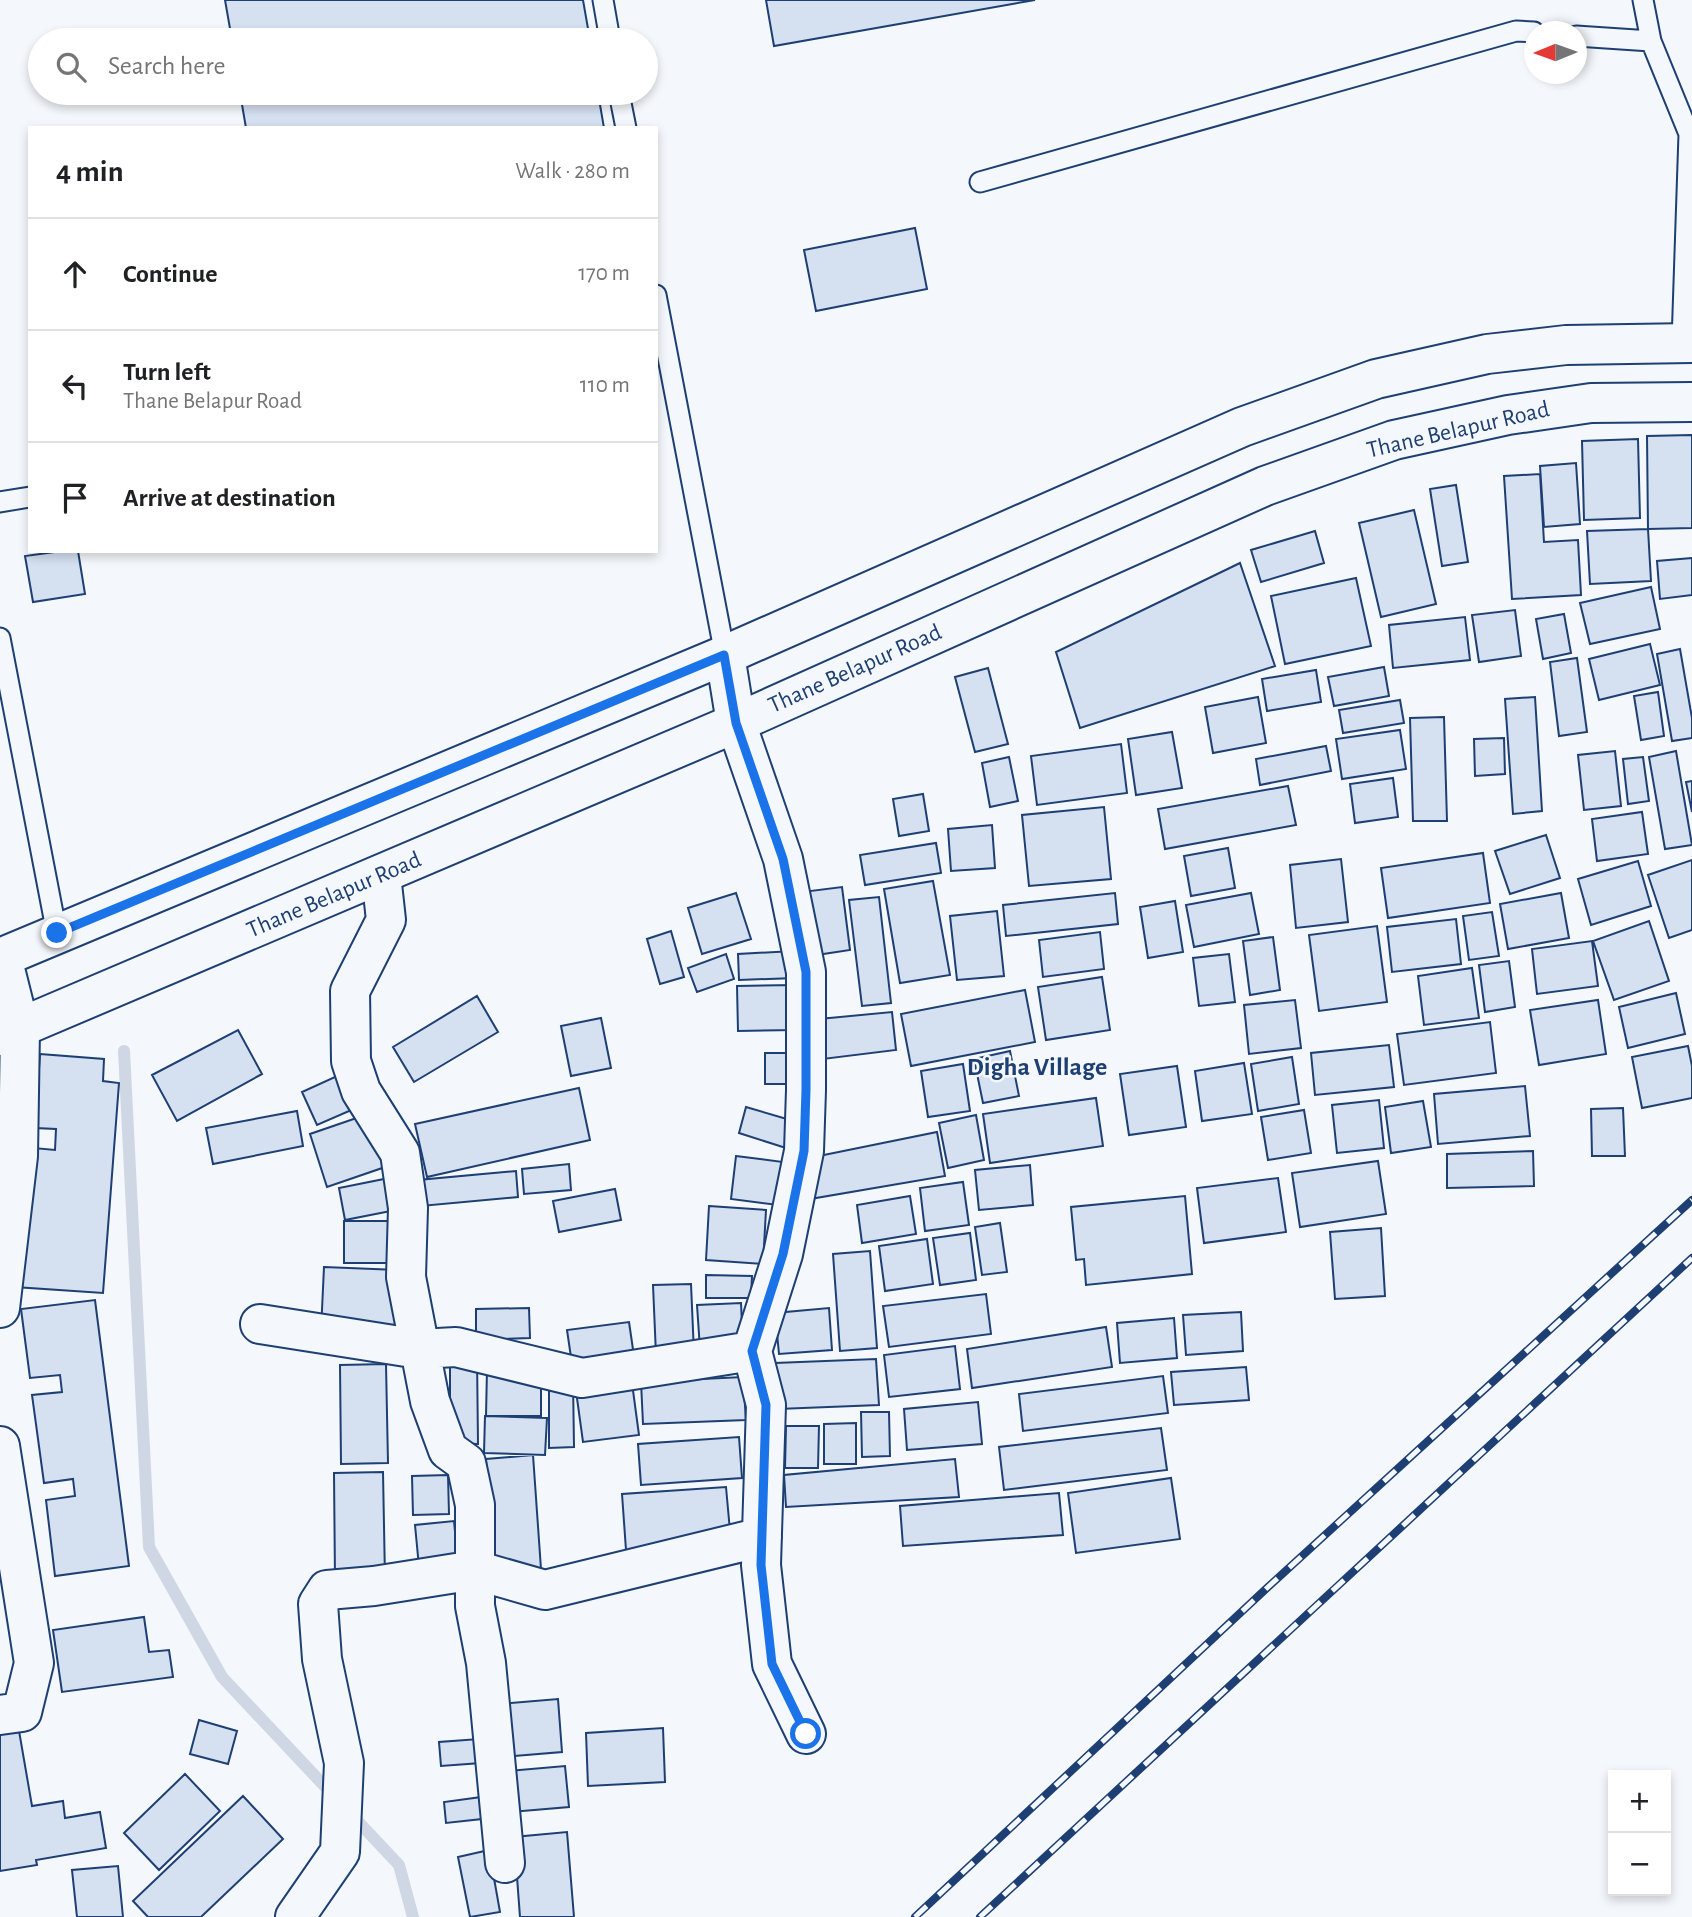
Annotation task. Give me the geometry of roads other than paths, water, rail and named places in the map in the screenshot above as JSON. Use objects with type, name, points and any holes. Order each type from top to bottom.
[{"type":"street","points":[[0,1308],[18,1156],[10,1033],[1,958],[724,655],[1242,427],[1377,379],[1500,352],[1566,345],[1687,343]]},
{"type":"street","name":"Thane Belapur Road","points":[[10,1033],[736,723],[1265,486],[1394,440],[1508,415],[1591,403],[1692,402]]},
{"type":"street","points":[[724,655],[736,723],[783,859],[806,972],[804,1151],[783,1254],[752,1351],[766,1405],[761,1565],[772,1664],[806,1734]]},
{"type":"street","points":[[382,875],[386,920],[350,991],[351,1061],[361,1091],[400,1153],[408,1208],[406,1277],[430,1401],[448,1450],[466,1463],[475,1505],[475,1606],[486,1663],[505,1863]]},
{"type":"street","points":[[260,1324],[419,1349],[456,1348],[582,1378],[752,1351]]},
{"type":"street","points":[[0,1446],[34,1662],[22,1712],[0,1715]]},
{"type":"street","points":[[295,1917],[340,1852],[344,1763],[322,1660],[318,1604],[327,1590],[374,1586],[475,1570],[545,1590],[762,1537]]},
{"type":"lane","points":[[603,0],[608,28]]},
{"type":"lane","points":[[1643,0],[1651,41],[1689,135],[1687,343]]},
{"type":"lane","points":[[980,182],[1516,31],[1524,31]]},
{"type":"lane","points":[[1587,37],[1651,41]]},
{"type":"lane","points":[[622,105],[626,126]]},
{"type":"lane","points":[[658,316],[665,389],[724,655]]},
{"type":"lane","points":[[0,502],[28,497]]},
{"type":"lane","points":[[0,638],[57,933]]},
{"type":"waterway","points":[[124,1051],[149,1547],[222,1677],[333,1795]]},
{"type":"waterway","points":[[351,1814],[399,1865],[413,1917]]},
{"type":"railway","points":[[915,1917],[1268,1587],[1692,1200]]},
{"type":"railway","points":[[980,1917],[1692,1258]]},
{"type":"district","name":"Digha Village","points":[[1037,1067]]}]
